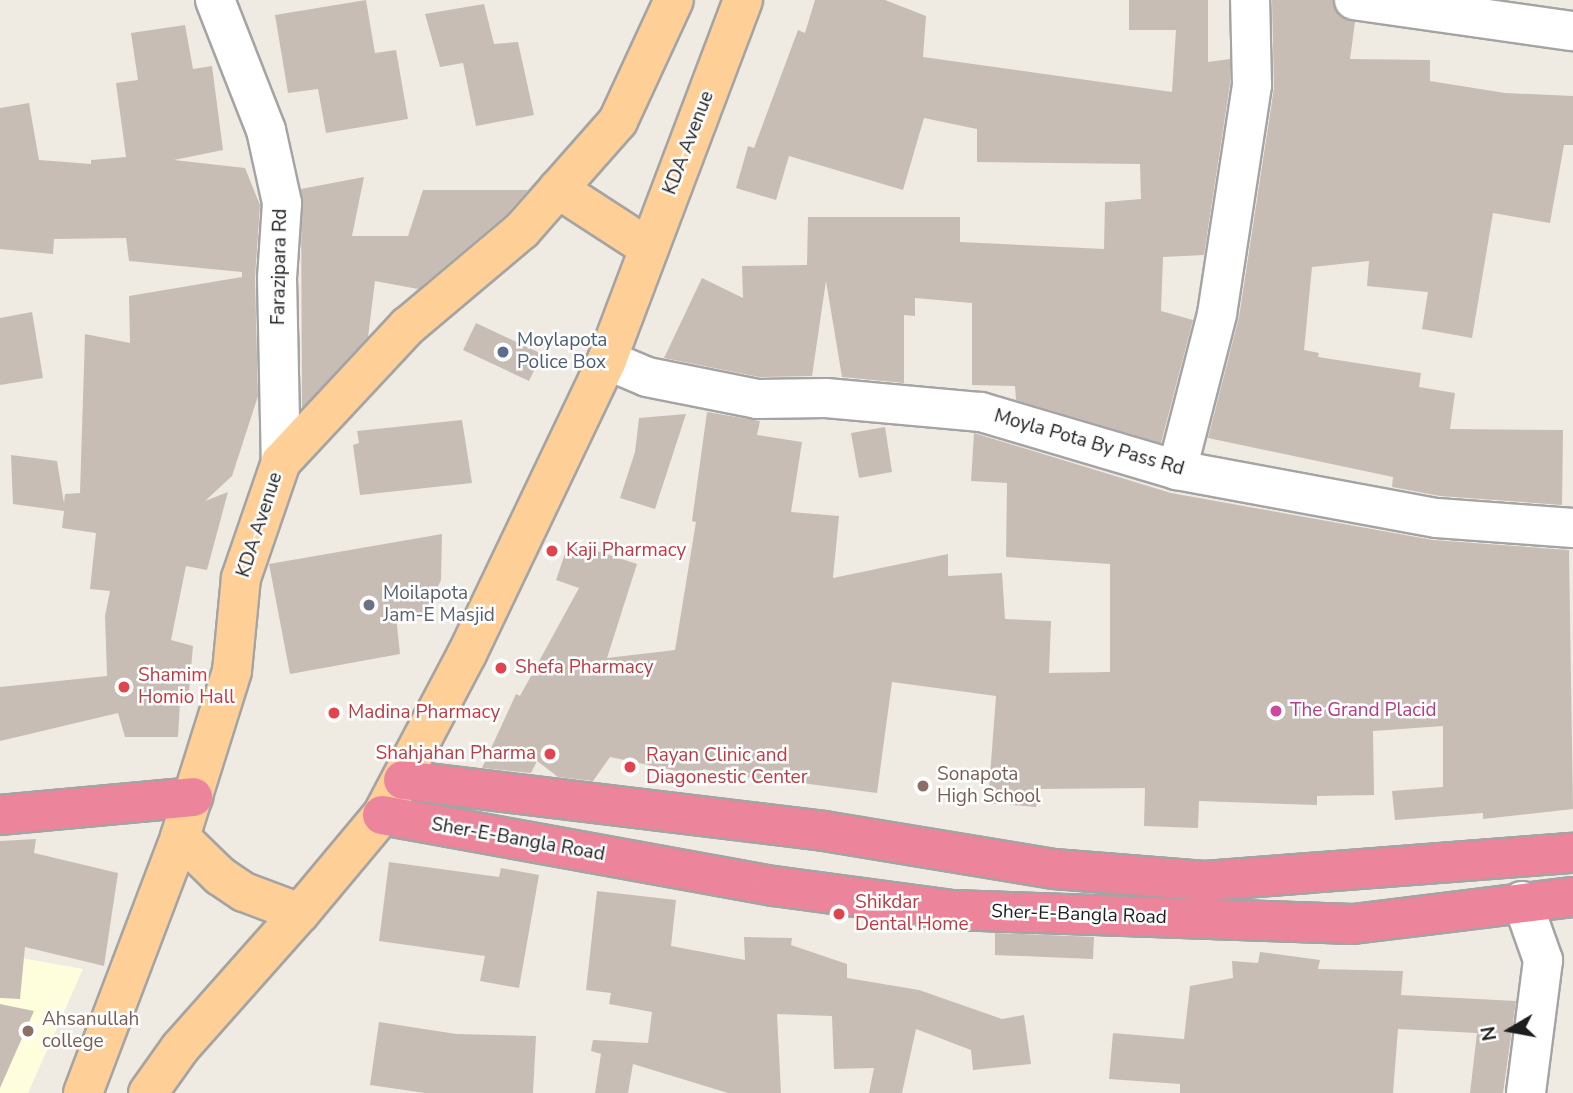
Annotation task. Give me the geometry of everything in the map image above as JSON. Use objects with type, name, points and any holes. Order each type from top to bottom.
[{"type":"highway","name":"Sher-E-Bangla Road","points":[[402,780],[824,831],[1054,869],[1205,881],[1573,853]]},
{"type":"highway","points":[[0,815],[193,797]]},
{"type":"highway","name":"Sher-E-Bangla Road","points":[[382,815],[774,886],[952,910],[1353,924],[1522,901],[1573,897]]},
{"type":"main road","name":"KDA Avenue","points":[[83,1093],[193,797],[232,671],[241,578],[281,462],[408,326],[522,230],[618,121],[674,0]]},
{"type":"main road","name":"KDA Avenue","points":[[300,913],[382,815],[402,780],[607,360],[743,0]]},
{"type":"main road","points":[[558,189],[649,248]]},
{"type":"main road","points":[[148,1093],[180,1048],[300,913],[244,892],[220,876],[180,837]]},
{"type":"street","name":"Farazipara Rd","points":[[215,0],[266,130],[282,203],[276,278],[281,462]]},
{"type":"street","points":[[1177,470],[1217,314],[1252,85],[1250,0]]},
{"type":"street","points":[[1354,0],[1573,31]]},
{"type":"street","name":"Moyla Pota By Pass Rd","points":[[607,360],[647,377],[757,399],[826,398],[981,412],[1177,470],[1437,518],[1573,528]]},
{"type":"street","points":[[1522,901],[1543,960],[1526,1093]]},
{"type":"shaded area","name":"Ahsanullah college","points":[[0,954],[83,969],[28,1093],[0,1093]]},
{"type":"building","points":[[366,0],[375,53],[396,50],[408,119],[326,133],[318,89],[288,93],[275,15]]},
{"type":"building","points":[[815,0],[885,0],[926,16],[923,57],[1172,92],[1176,30],[1129,30],[1129,0],[1208,0],[1208,62],[1230,59],[1230,84],[1204,255],[1163,257],[1161,311],[1193,320],[1161,443],[1016,400],[1015,386],[972,385],[972,303],[915,298],[915,316],[904,315],[904,383],[842,377],[826,281],[812,376],[759,377],[664,358],[702,278],[743,298],[742,266],[807,265],[808,217],[960,217],[960,242],[1104,249],[1105,202],[1141,199],[1140,164],[977,162],[977,129],[924,118],[903,190],[789,156],[776,200],[736,188],[748,146],[754,148],[798,30],[805,33]]},
{"type":"building","points":[[1272,0],[1333,0],[1340,17],[1355,22],[1350,59],[1430,60],[1430,81],[1505,93],[1573,96],[1573,145],[1564,145],[1550,223],[1493,213],[1472,338],[1422,329],[1428,292],[1367,286],[1369,261],[1312,267],[1304,350],[1319,353],[1318,357],[1421,373],[1419,387],[1455,393],[1450,429],[1563,430],[1562,505],[1440,496],[1392,487],[1393,477],[1208,438],[1239,317],[1274,88]]},
{"type":"building","points":[[484,4],[494,44],[518,42],[534,115],[476,126],[463,63],[440,67],[425,14]]},
{"type":"building","points":[[185,25],[193,69],[212,66],[223,150],[174,160],[245,168],[260,205],[255,278],[258,396],[232,476],[205,501],[228,492],[207,570],[186,566],[171,640],[193,646],[188,703],[180,702],[178,737],[125,737],[118,713],[0,741],[0,687],[107,676],[105,616],[110,591],[90,589],[96,533],[62,528],[64,511],[13,504],[11,455],[57,461],[64,503],[65,494],[80,493],[85,334],[130,343],[129,296],[242,277],[242,272],[129,261],[126,238],[54,239],[53,254],[0,249],[0,108],[29,103],[39,160],[91,164],[91,160],[126,157],[116,83],[138,80],[131,33]]},
{"type":"building","points":[[364,177],[352,236],[408,236],[423,190],[528,190],[507,214],[418,289],[375,281],[368,337],[302,408],[301,189]]},
{"type":"building","points":[[32,312],[43,378],[0,385],[0,318]]},
{"type":"building","name":"Moylapota Police Box","points":[[476,323],[542,354],[529,381],[463,350]]},
{"type":"building","points":[[707,412],[760,421],[757,435],[802,442],[791,512],[839,516],[833,578],[948,554],[948,576],[1002,573],[1005,619],[1051,621],[1049,673],[1110,672],[1110,564],[1006,557],[1007,483],[971,481],[974,433],[1171,493],[1433,540],[1569,550],[1573,809],[1483,819],[1483,813],[1395,820],[1392,791],[1443,787],[1443,726],[1373,731],[1374,795],[1317,796],[1317,805],[1199,801],[1198,828],[1144,826],[1145,788],[1038,789],[1036,807],[988,803],[996,696],[892,682],[877,793],[779,780],[779,783],[703,769],[701,776],[610,757],[593,781],[558,777],[537,761],[531,773],[482,768],[516,694],[520,696],[579,588],[556,580],[569,542],[637,564],[607,658],[675,650],[696,522],[692,521]]},
{"type":"building","points":[[686,414],[655,509],[620,498],[635,452],[639,418]]},
{"type":"building","points":[[462,420],[472,483],[360,495],[353,445],[359,443],[357,431]]},
{"type":"building","points":[[885,427],[892,472],[859,478],[851,433]]},
{"type":"building","points":[[442,534],[441,580],[425,615],[396,616],[400,654],[290,674],[269,564]]},
{"type":"building","points":[[36,839],[34,853],[118,873],[104,966],[25,947],[20,999],[0,998],[0,841]]},
{"type":"building","points":[[389,862],[499,877],[501,868],[539,875],[519,988],[480,981],[485,956],[379,941]]},
{"type":"building","points":[[597,891],[676,900],[671,946],[745,960],[744,937],[792,938],[791,945],[847,964],[847,978],[919,990],[1002,1019],[1024,1015],[1031,1064],[973,1070],[971,1050],[916,1029],[902,1093],[869,1093],[874,1068],[834,1069],[832,1016],[777,1014],[781,1093],[728,1093],[633,1064],[628,1093],[595,1093],[601,1054],[591,1051],[593,1040],[648,1043],[652,1012],[609,1004],[611,993],[586,990]]},
{"type":"building","points":[[995,933],[1094,937],[1093,959],[995,955]]},
{"type":"building","points":[[1260,952],[1320,960],[1318,969],[1403,971],[1401,995],[1516,1001],[1503,1093],[1470,1093],[1477,1033],[1398,1029],[1393,1093],[1180,1093],[1180,1084],[1109,1079],[1113,1033],[1184,1039],[1190,986],[1233,978],[1232,961],[1258,963]]},
{"type":"building","points":[[0,1004],[34,1011],[0,1088]]},
{"type":"building","points":[[379,1022],[456,1034],[536,1036],[533,1093],[425,1093],[370,1085]]},
{"type":"place","name":"Moylapota Police Box","points":[[503,352]]},
{"type":"place","name":"Kaji Pharmacy","points":[[552,551]]},
{"type":"place","name":"Moilapota Jam-E Masjid","points":[[369,605]]},
{"type":"place","name":"Shefa Pharmacy","points":[[501,668]]},
{"type":"place","name":"Shamim Homio Hall","points":[[124,687]]},
{"type":"place","name":"The Grand Placid","points":[[1276,711]]},
{"type":"place","name":"Madina Pharmacy","points":[[334,713]]},
{"type":"place","name":"Shahjahan Pharma","points":[[550,754]]},
{"type":"place","name":"Rayan Clinic and Diagonestic Center","points":[[630,767]]},
{"type":"place","name":"Sonapota High School","points":[[923,786]]},
{"type":"place","name":"Shikdar Dental Home","points":[[839,914]]},
{"type":"place","name":"Ahsanullah college","points":[[28,1031]]}]
